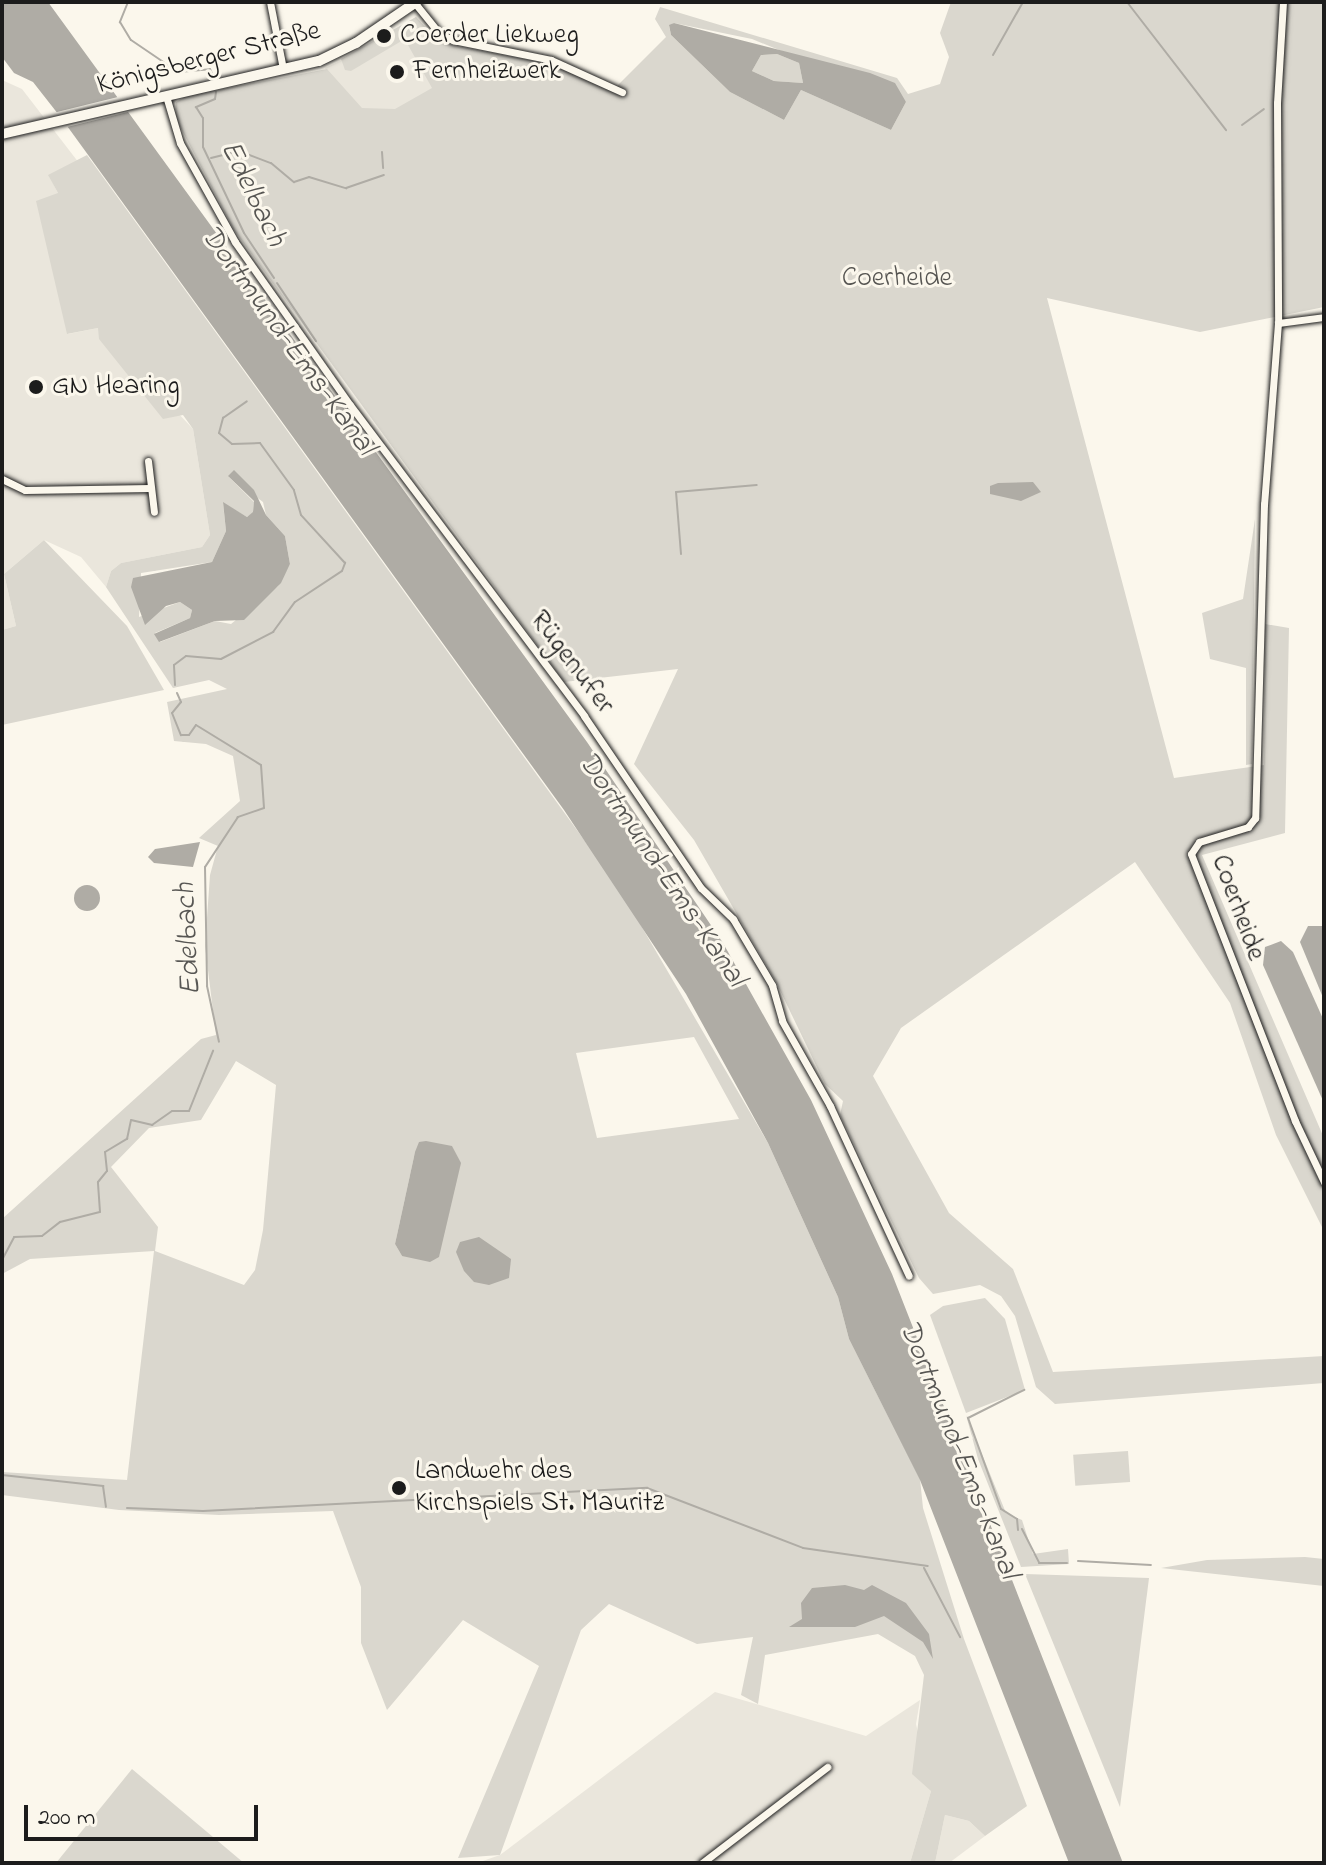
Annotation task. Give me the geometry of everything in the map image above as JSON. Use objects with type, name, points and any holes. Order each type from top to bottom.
[{"type":"street","points":[[270,2],[283,69]]},
{"type":"street","points":[[415,2],[439,33],[453,40],[551,60],[622,92]]},
{"type":"street","name":"Königsberger Straße","points":[[2,134],[165,93],[283,69],[346,49],[415,2]]},
{"type":"street","name":"Coerheide","points":[[1283,2],[1277,103],[1278,323],[1264,504],[1255,818],[1248,827],[1199,842],[1191,854],[1295,1121],[1324,1182]]},
{"type":"street","name":"Rügenufer","points":[[165,93],[180,143],[235,242],[350,405],[584,716],[701,888],[733,919],[772,985],[782,1021],[836,1119],[909,1276]]},
{"type":"street","points":[[1278,323],[1324,317]]},
{"type":"street","points":[[148,461],[154,512]]},
{"type":"street","points":[[2,479],[25,490],[150,488]]},
{"type":"street","points":[[702,1863],[827,1767]]},
{"type":"shaded area","points":[[416,17],[430,33],[412,44],[439,90],[360,134],[325,68],[371,47]]},
{"type":"shaded area","points":[[2,80],[22,89],[79,163],[49,176],[58,193],[68,334],[98,328],[193,429],[210,535],[202,547],[121,563],[111,571],[106,587],[81,557],[44,540],[4,574],[16,626],[2,630]]},
{"type":"shaded area","points":[[715,1692],[866,1736],[920,1700],[916,1724],[931,1791],[910,1863],[477,1863],[500,1855]]},
{"type":"shaded area","points":[[945,1815],[969,1821],[985,1836],[949,1863],[935,1863]]},
{"type":"green space","name":"Coerheide","points":[[951,2],[1324,2],[1324,307],[1200,332],[1047,298],[1174,778],[1264,765],[1265,624],[1289,628],[1285,833],[1202,855],[1324,1138],[1324,1231],[1276,1135],[1230,1003],[1135,862],[901,1028],[873,1076],[949,1213],[1013,1269],[1053,1372],[1324,1356],[1324,1383],[1055,1404],[1036,1387],[1015,1316],[1001,1296],[980,1285],[933,1294],[919,1278],[840,1115],[843,1101],[825,1084],[776,982],[694,840],[634,764],[678,669],[564,682],[234,230],[175,117],[176,102],[186,96],[327,69],[362,108],[395,109],[432,88],[408,45],[430,33],[452,45],[550,64],[612,91],[666,37],[655,19],[660,7],[897,78],[908,94],[940,84],[949,57],[940,33]],"holes":[[[674,23],[752,39],[906,102],[891,130],[801,90],[784,120],[730,92],[671,35],[669,26]]]},
{"type":"green space","points":[[416,17],[425,27],[351,71],[345,70],[341,59]]},
{"type":"green space","points":[[777,54],[799,63],[803,83],[774,81],[752,71],[761,55]]},
{"type":"green space","points":[[87,155],[619,888],[768,1143],[838,1297],[849,1339],[920,1479],[923,1508],[964,1639],[1027,1806],[985,1836],[969,1821],[945,1815],[935,1863],[910,1863],[931,1791],[912,1774],[924,1675],[915,1656],[878,1634],[765,1655],[758,1704],[741,1695],[753,1637],[697,1644],[609,1604],[581,1630],[500,1855],[458,1858],[539,1666],[463,1620],[387,1710],[361,1643],[361,1587],[333,1511],[219,1515],[119,1510],[2,1495],[2,1472],[127,1480],[154,1251],[30,1259],[2,1274],[2,1219],[201,1039],[216,1035],[205,946],[210,875],[218,846],[199,838],[240,801],[233,756],[206,744],[174,741],[167,702],[227,689],[209,680],[173,688],[106,587],[111,571],[121,563],[202,547],[210,535],[193,429],[183,415],[163,419],[99,339],[98,328],[67,334],[36,201],[58,193],[48,175]],"holes":[[[228,476],[263,502],[266,515],[285,536],[290,564],[278,586],[231,624],[215,621],[160,642],[155,633],[190,618],[192,610],[180,602],[139,617],[141,573],[212,562],[226,531],[223,503],[247,517],[253,513],[254,502]],[[694,1037],[739,1119],[597,1138],[576,1053]],[[236,1061],[276,1085],[263,1230],[255,1270],[244,1285],[155,1251],[158,1227],[111,1167],[149,1128],[201,1120]],[[415,1152],[402,1256],[395,1244]]]},
{"type":"green space","points":[[1255,519],[1252,764],[1246,765],[1246,668],[1210,659],[1202,613],[1243,599]]},
{"type":"green space","points":[[44,540],[127,626],[164,690],[2,725],[2,630],[16,626],[4,574]]},
{"type":"green space","points":[[985,1298],[1005,1319],[1025,1390],[966,1413],[930,1315],[943,1306]]},
{"type":"green space","points":[[966,1415],[1006,1513],[1022,1520],[1033,1554],[1068,1549],[1069,1564],[1021,1567],[978,1459]]},
{"type":"green space","points":[[1128,1451],[1130,1482],[1075,1486],[1073,1455]]},
{"type":"green space","points":[[1324,1559],[1324,1586],[1161,1568],[1207,1560]]},
{"type":"green space","points":[[1025,1574],[1149,1578],[1120,1807]]},
{"type":"green space","points":[[132,1769],[244,1863],[56,1863]]},
{"type":"water","name":"Dortmund-Ems-Kanal","points":[[2,2],[48,2],[587,742],[723,943],[811,1100],[892,1274],[1123,1863],[1069,1863],[920,1480],[849,1339],[838,1297],[768,1143],[686,994],[564,810],[62,119],[33,82],[14,73],[2,57]]},
{"type":"water","points":[[674,23],[870,73],[895,83],[906,102],[891,130],[801,90],[784,120],[730,92],[671,35],[669,25]],"holes":[[[777,54],[799,63],[803,83],[774,81],[752,71],[761,55]]]},
{"type":"water","points":[[234,470],[254,490],[266,515],[285,536],[290,564],[281,583],[244,620],[215,621],[159,642],[154,634],[190,618],[192,610],[180,602],[166,606],[145,625],[131,587],[133,578],[212,562],[226,531],[223,502],[247,517],[253,512],[254,501],[228,476]]},
{"type":"water","points":[[1033,482],[1041,492],[1021,501],[990,494],[990,486],[998,483]]},
{"type":"water","points":[[200,842],[193,867],[154,863],[148,857],[155,849]]},
{"type":"water","points":[[87,885],[96,889],[100,898],[96,907],[87,911],[78,907],[74,898],[78,889]]},
{"type":"water","points":[[1308,926],[1324,926],[1324,1000],[1300,942]]},
{"type":"water","points":[[1281,941],[1293,952],[1324,1021],[1324,1103],[1263,965],[1265,947]]},
{"type":"water","points":[[419,1142],[452,1146],[461,1163],[439,1257],[430,1262],[402,1256],[395,1244],[415,1152]]},
{"type":"water","points":[[479,1237],[511,1259],[509,1278],[489,1285],[474,1282],[464,1271],[456,1252],[460,1242]]},
{"type":"water","points":[[845,1585],[864,1590],[872,1585],[906,1603],[929,1634],[933,1659],[923,1642],[884,1616],[855,1627],[789,1627],[802,1619],[801,1603],[812,1588]]},
{"type":"pier","points":[[122,96],[132,111],[63,128],[53,113]]},
{"type":"waterway","name":"Edelbach","points":[[128,2],[120,22],[131,40],[178,72],[210,69],[213,76]]},
{"type":"waterway","points":[[993,55],[1023,2]]},
{"type":"waterway","points":[[1127,2],[1226,130]]},
{"type":"waterway","name":"Edelbach","points":[[216,92],[215,99],[196,107],[203,118],[203,147],[244,233],[274,278]]},
{"type":"waterway","points":[[1242,125],[1264,109]]},
{"type":"waterway","points":[[211,158],[239,151],[271,163],[294,182],[309,177],[346,188],[384,175]]},
{"type":"waterway","points":[[382,152],[383,168]]},
{"type":"waterway","name":"Edelbach","points":[[277,283],[316,341]]},
{"type":"waterway","name":"Edelbach","points":[[175,685],[174,665],[186,656],[221,659],[273,632],[295,602],[342,571],[345,563],[301,515],[294,490],[260,443],[232,444],[219,433],[223,418],[247,401]]},
{"type":"waterway","points":[[681,554],[676,492],[757,485]]},
{"type":"waterway","name":"Edelbach","points":[[177,693],[181,702],[172,713],[181,735],[189,735],[196,725],[261,765],[264,808],[238,817],[205,867],[207,986],[219,1042]]},
{"type":"waterway","name":"Edelbach","points":[[2,1260],[14,1237],[42,1236],[60,1222],[100,1212],[98,1182],[107,1171],[105,1152],[127,1139],[131,1120],[152,1125],[172,1111],[189,1111],[213,1051]]},
{"type":"waterway","name":"Dortmund-Ems-Kanal","points":[[1018,1530],[1017,1519],[1001,1509],[968,1418],[1024,1390]]},
{"type":"waterway","points":[[2,1475],[103,1486],[106,1507]]},
{"type":"waterway","points":[[127,1508],[203,1511],[647,1488],[803,1548],[928,1566]]},
{"type":"waterway","name":"Dortmund-Ems-Kanal","points":[[1022,1529],[1039,1563],[1067,1563]]},
{"type":"waterway","points":[[1078,1561],[1151,1565]]},
{"type":"waterway","points":[[924,1568],[960,1637]]},
{"type":"place","name":"Coerder Liekweg","points":[[384,36]]},
{"type":"place","name":"Fernheizwerk","points":[[397,72]]},
{"type":"place","name":"GN Hearing","points":[[36,387]]},
{"type":"place","name":"Landwehr des Kirchspiels St. Mauritz","points":[[399,1488]]}]
